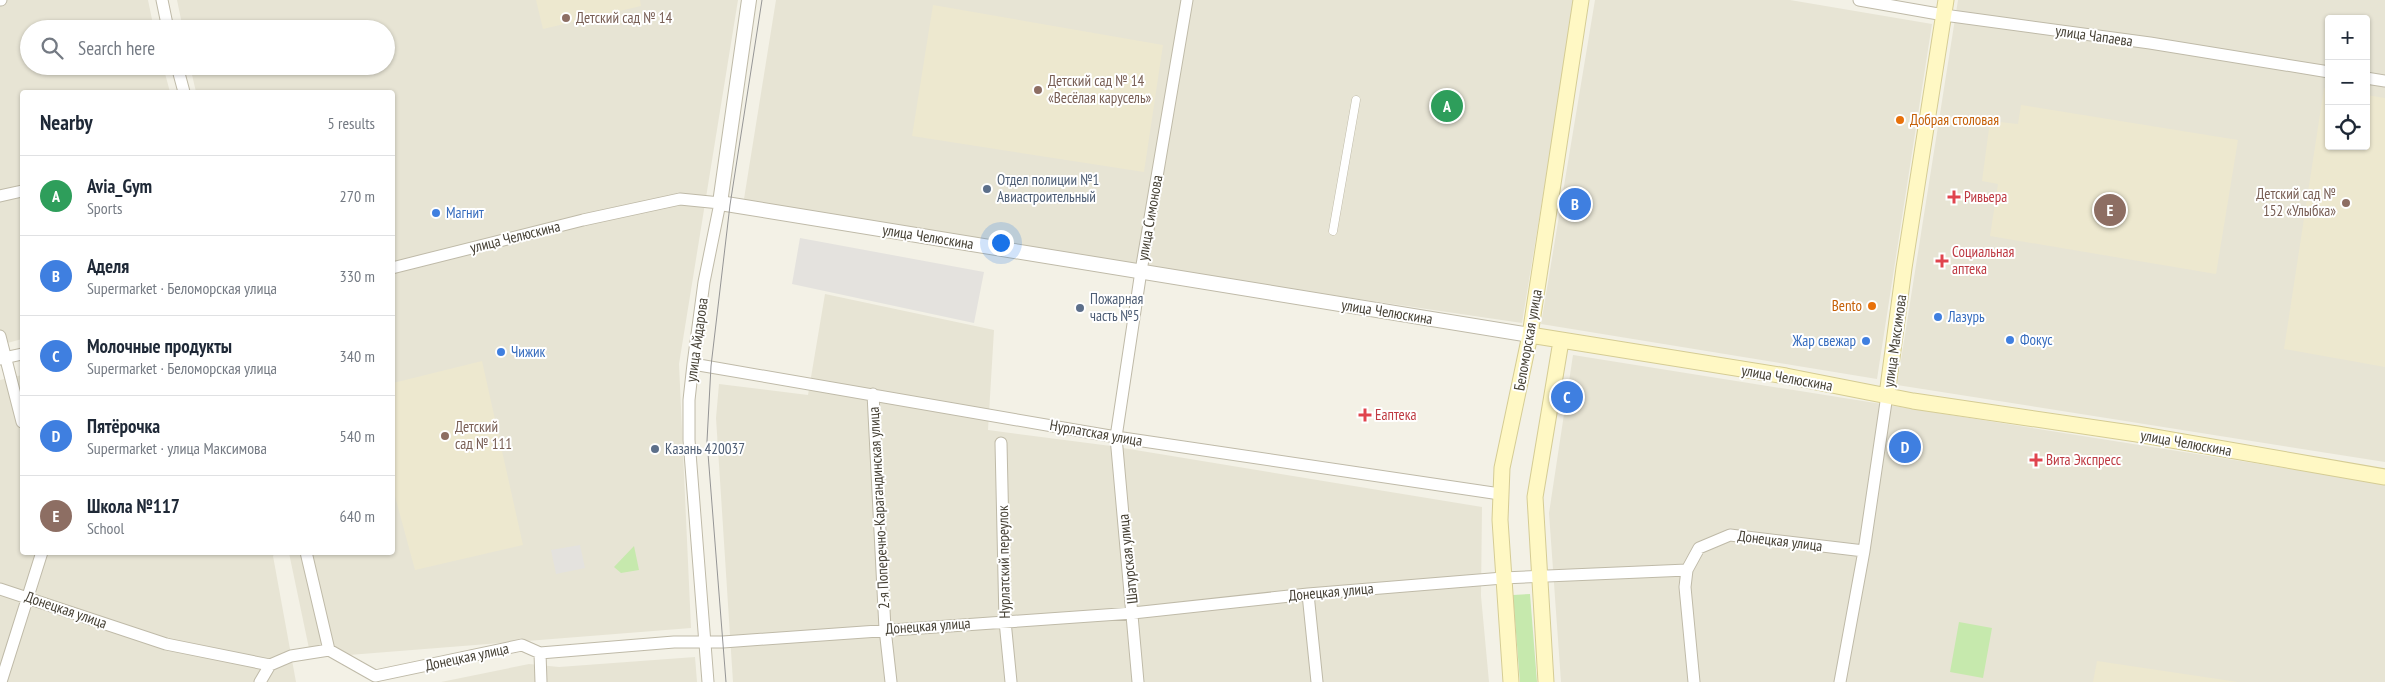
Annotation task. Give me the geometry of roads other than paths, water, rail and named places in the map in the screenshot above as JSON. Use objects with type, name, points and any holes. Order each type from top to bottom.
[{"type":"main road","name":"Беломорская улица","points":[[1511,682],[1503,578],[1500,494],[1507,441],[1530,335],[1581,0]]},
{"type":"main road","name":"улица Максимова","points":[[1887,395],[1904,268],[1945,7]]},
{"type":"main road","name":"улица Челюскина","points":[[1530,335],[1786,376],[1913,401],[2137,434],[2385,477]]},
{"type":"main road","points":[[1546,682],[1538,577],[1535,497],[1561,341]]},
{"type":"street","points":[[162,0],[166,20]]},
{"type":"street","name":"улица Айдарова","points":[[708,682],[689,440],[689,400],[704,282],[720,203],[749,0]]},
{"type":"street","name":"улица Симонова","points":[[1116,437],[1141,271],[1187,0]]},
{"type":"street","name":"улица Чапаева","points":[[1859,0],[1945,7],[2325,71]]},
{"type":"street","points":[[179,75],[183,90]]},
{"type":"street","points":[[2370,79],[2385,81]]},
{"type":"street","points":[[1334,230],[1356,100]]},
{"type":"street","points":[[0,196],[20,191]]},
{"type":"street","name":"улица Челюскина","points":[[395,267],[680,199],[720,203],[1530,335]]},
{"type":"street","points":[[0,336],[2,358],[20,416]]},
{"type":"street","points":[[2,358],[20,354]]},
{"type":"street","name":"Нурлатская улица","points":[[693,364],[1116,437],[1500,494]]},
{"type":"street","name":"2-я Поперечно-Карагандинская улица","points":[[872,394],[885,629],[890,682]]},
{"type":"street","name":"улица Максимова","points":[[1840,682],[1864,551],[1887,395]]},
{"type":"street","name":"Шатурская улица","points":[[1116,437],[1138,682]]},
{"type":"street","name":"Нурлатский переулок","points":[[1002,443],[1004,621],[1011,682]]},
{"type":"street","name":"Донецкая улица","points":[[329,650],[375,679],[522,645],[540,653],[674,642],[705,643],[1133,613],[1308,594],[1503,578],[1687,570],[1699,548],[1730,535],[1864,551]]},
{"type":"street","points":[[1,682],[41,555]]},
{"type":"street","points":[[260,682],[270,665],[291,656],[329,650],[307,555]]},
{"type":"street","points":[[1687,570],[1685,587],[1694,682]]},
{"type":"street","name":"Донецкая улица","points":[[0,589],[166,644],[270,665]]},
{"type":"street","points":[[1308,594],[1317,682]]},
{"type":"street","points":[[540,653],[541,682]]},
{"type":"tram line","points":[[726,682],[707,441],[711,366],[730,205],[762,0]]},
{"type":"place","name":"Детский сад № 14","points":[[566,18]]},
{"type":"place","name":"Детский сад № 14 «Весёлая карусель»","points":[[1038,90]]},
{"type":"place","name":"Avia_Gym","points":[[1447,106]]},
{"type":"place","name":"Добрая столовая","points":[[1900,120]]},
{"type":"place","name":"Отдел полиции №1 Авиастроительный","points":[[987,189]]},
{"type":"place","name":"Ривьера","points":[[1954,197]]},
{"type":"place","name":"Детский сад № 152 «Улыбка»","points":[[2346,203]]},
{"type":"place","name":"Аделя","points":[[1575,204]]},
{"type":"place","name":"Школа №117","points":[[2110,210]]},
{"type":"place","name":"Магнит","points":[[436,213]]},
{"type":"place","name":"Социальная аптека","points":[[1942,261]]},
{"type":"place","name":"Bento","points":[[1872,306]]},
{"type":"place","name":"Пожарная часть №5","points":[[1080,308]]},
{"type":"place","name":"Лазурь","points":[[1938,317]]},
{"type":"place","name":"Фокус","points":[[2010,340]]},
{"type":"place","name":"Жар свежар","points":[[1866,341]]},
{"type":"place","name":"Чижик","points":[[501,352]]},
{"type":"place","name":"Молочные продукты","points":[[1567,397]]},
{"type":"place","name":"Еаптека","points":[[1365,415]]},
{"type":"place","name":"Детский сад № 111","points":[[445,436]]},
{"type":"place","name":"Пятёрочка","points":[[1905,447]]},
{"type":"place","name":"Казань 420037","points":[[655,449]]},
{"type":"place","name":"Вита Экспресс","points":[[2036,460]]}]
